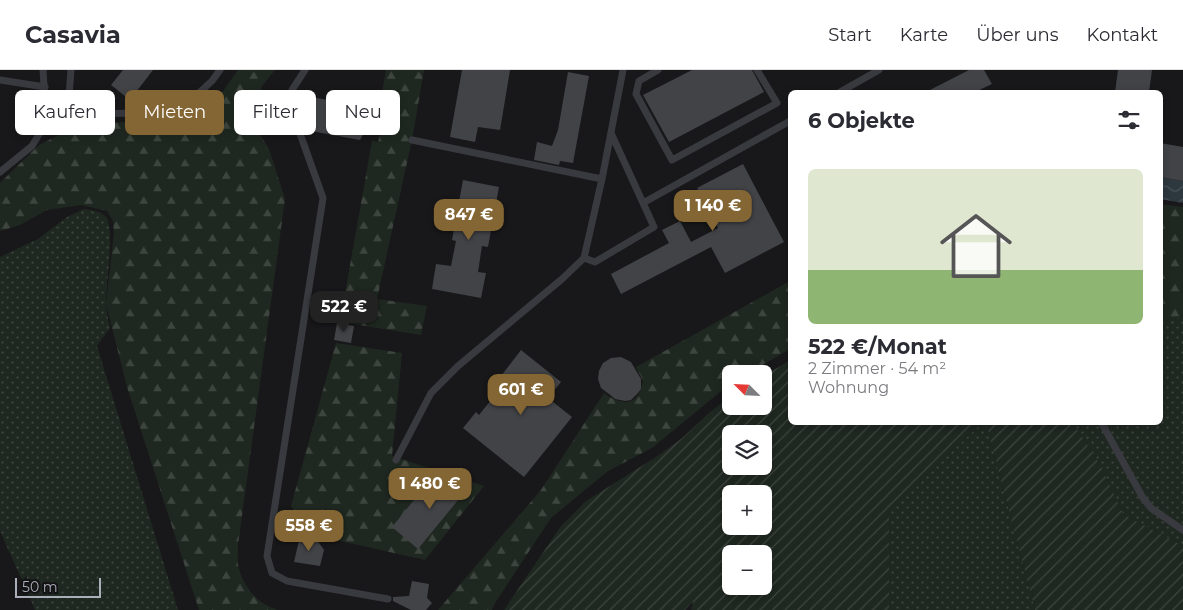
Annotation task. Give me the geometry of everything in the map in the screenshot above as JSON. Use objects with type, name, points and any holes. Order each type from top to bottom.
[{"type":"lane","points":[[0,172],[32,146],[41,131],[46,118],[43,70]]},
{"type":"lane","points":[[71,70],[68,109],[82,114],[139,113],[166,110],[190,101],[220,70]]},
{"type":"lane","points":[[305,70],[292,90],[293,114],[323,198],[267,556],[272,573],[287,581],[388,599]]},
{"type":"lane","points":[[396,460],[431,393],[458,366],[562,279],[584,258],[602,179],[623,70]]},
{"type":"lane","points":[[658,70],[639,81],[636,94],[672,160],[777,103],[757,70]]},
{"type":"lane","points":[[844,90],[879,70]]},
{"type":"lane","points":[[0,80],[45,87]]},
{"type":"lane","points":[[643,203],[788,122]]},
{"type":"lane","points":[[584,258],[595,262],[654,228],[611,133]]},
{"type":"lane","points":[[412,140],[602,179]]},
{"type":"lane","points":[[1103,425],[1143,498],[1151,508],[1183,530]]},
{"type":"green space","points":[[238,70],[275,70],[260,90],[234,90],[234,135],[261,135],[269,149],[285,199],[238,545],[239,569],[245,583],[258,600],[278,610],[199,610],[127,387],[106,304],[114,233],[113,221],[107,211],[81,205],[47,210],[20,225],[0,231],[0,183],[39,145],[59,135],[115,135],[115,122],[125,122],[125,135],[224,135],[224,90]]},
{"type":"green space","points":[[386,70],[424,70],[412,140],[377,299],[427,306],[421,335],[340,322],[372,141],[378,142],[380,135],[400,135],[400,90],[382,90]]},
{"type":"green space","points":[[1163,204],[1183,207],[1183,317],[1163,321]]},
{"type":"green space","points":[[84,209],[101,213],[109,223],[110,244],[106,301],[110,328],[97,346],[178,610],[35,610],[0,531],[0,257],[38,239],[67,217]]},
{"type":"green space","points":[[788,282],[788,350],[762,365],[722,365],[722,390],[652,448],[608,471],[551,518],[492,610],[438,610],[541,490],[604,393],[617,400],[628,402],[638,396],[643,381],[636,367]]},
{"type":"green space","points":[[1183,317],[1183,546],[1123,514],[1101,466],[1074,425],[1163,425],[1163,321]]},
{"type":"green space","points":[[336,343],[402,353],[392,456],[484,486],[425,560],[309,534],[291,506]]},
{"type":"green space","points":[[788,361],[788,425],[980,425],[889,510],[889,610],[691,610],[693,601],[685,610],[504,610],[561,526],[586,501],[656,457],[681,439],[722,402],[722,415],[772,415],[772,371]]},
{"type":"green space","points":[[980,425],[987,425],[1035,610],[889,610],[889,510]]},
{"type":"green space","points":[[987,425],[1074,425],[1101,466],[1123,514],[1183,546],[1183,610],[1035,610]]},
{"type":"water","points":[[1163,178],[1183,181],[1183,203],[1163,200]]},
{"type":"building","points":[[123,70],[153,70],[138,90],[125,90],[125,96],[111,85]]},
{"type":"building","points":[[462,70],[510,70],[500,130],[478,127],[475,142],[450,137]]},
{"type":"building","points":[[692,70],[752,70],[764,92],[669,142],[643,95]]},
{"type":"building","points":[[969,70],[984,70],[992,84],[979,90],[930,90]]},
{"type":"building","points":[[1118,70],[1152,70],[1149,90],[1115,90]]},
{"type":"building","points":[[568,72],[589,76],[573,163],[560,161],[559,165],[534,160],[537,142],[552,146],[558,130]]},
{"type":"building","points":[[316,98],[326,100],[326,134],[316,132]]},
{"type":"building","points":[[333,135],[363,135],[360,140]]},
{"type":"building","points":[[1163,144],[1183,147],[1183,181],[1163,178]]},
{"type":"building","points":[[743,164],[784,242],[725,273],[711,247],[621,294],[611,274],[669,243],[662,230],[680,221],[691,242],[718,228],[697,188]]},
{"type":"building","points":[[463,180],[499,187],[488,247],[482,246],[478,272],[486,273],[481,298],[432,289],[436,264],[451,266],[456,241],[452,240]]},
{"type":"building","points":[[337,323],[354,326],[351,343],[334,340]]},
{"type":"building","points":[[521,350],[561,382],[548,398],[572,417],[524,477],[463,428],[476,412],[479,415],[507,380],[501,376]]},
{"type":"building","points":[[621,357],[631,362],[641,379],[641,389],[631,400],[625,401],[615,399],[601,388],[598,379],[603,363],[611,358]]},
{"type":"building","points":[[447,471],[468,488],[418,549],[392,527],[418,495],[424,499]]},
{"type":"building","points":[[300,536],[317,540],[324,550],[320,566],[294,562]]},
{"type":"building","points":[[412,581],[429,584],[427,598],[432,603],[426,610],[411,610],[393,601],[393,597],[409,596]]}]
